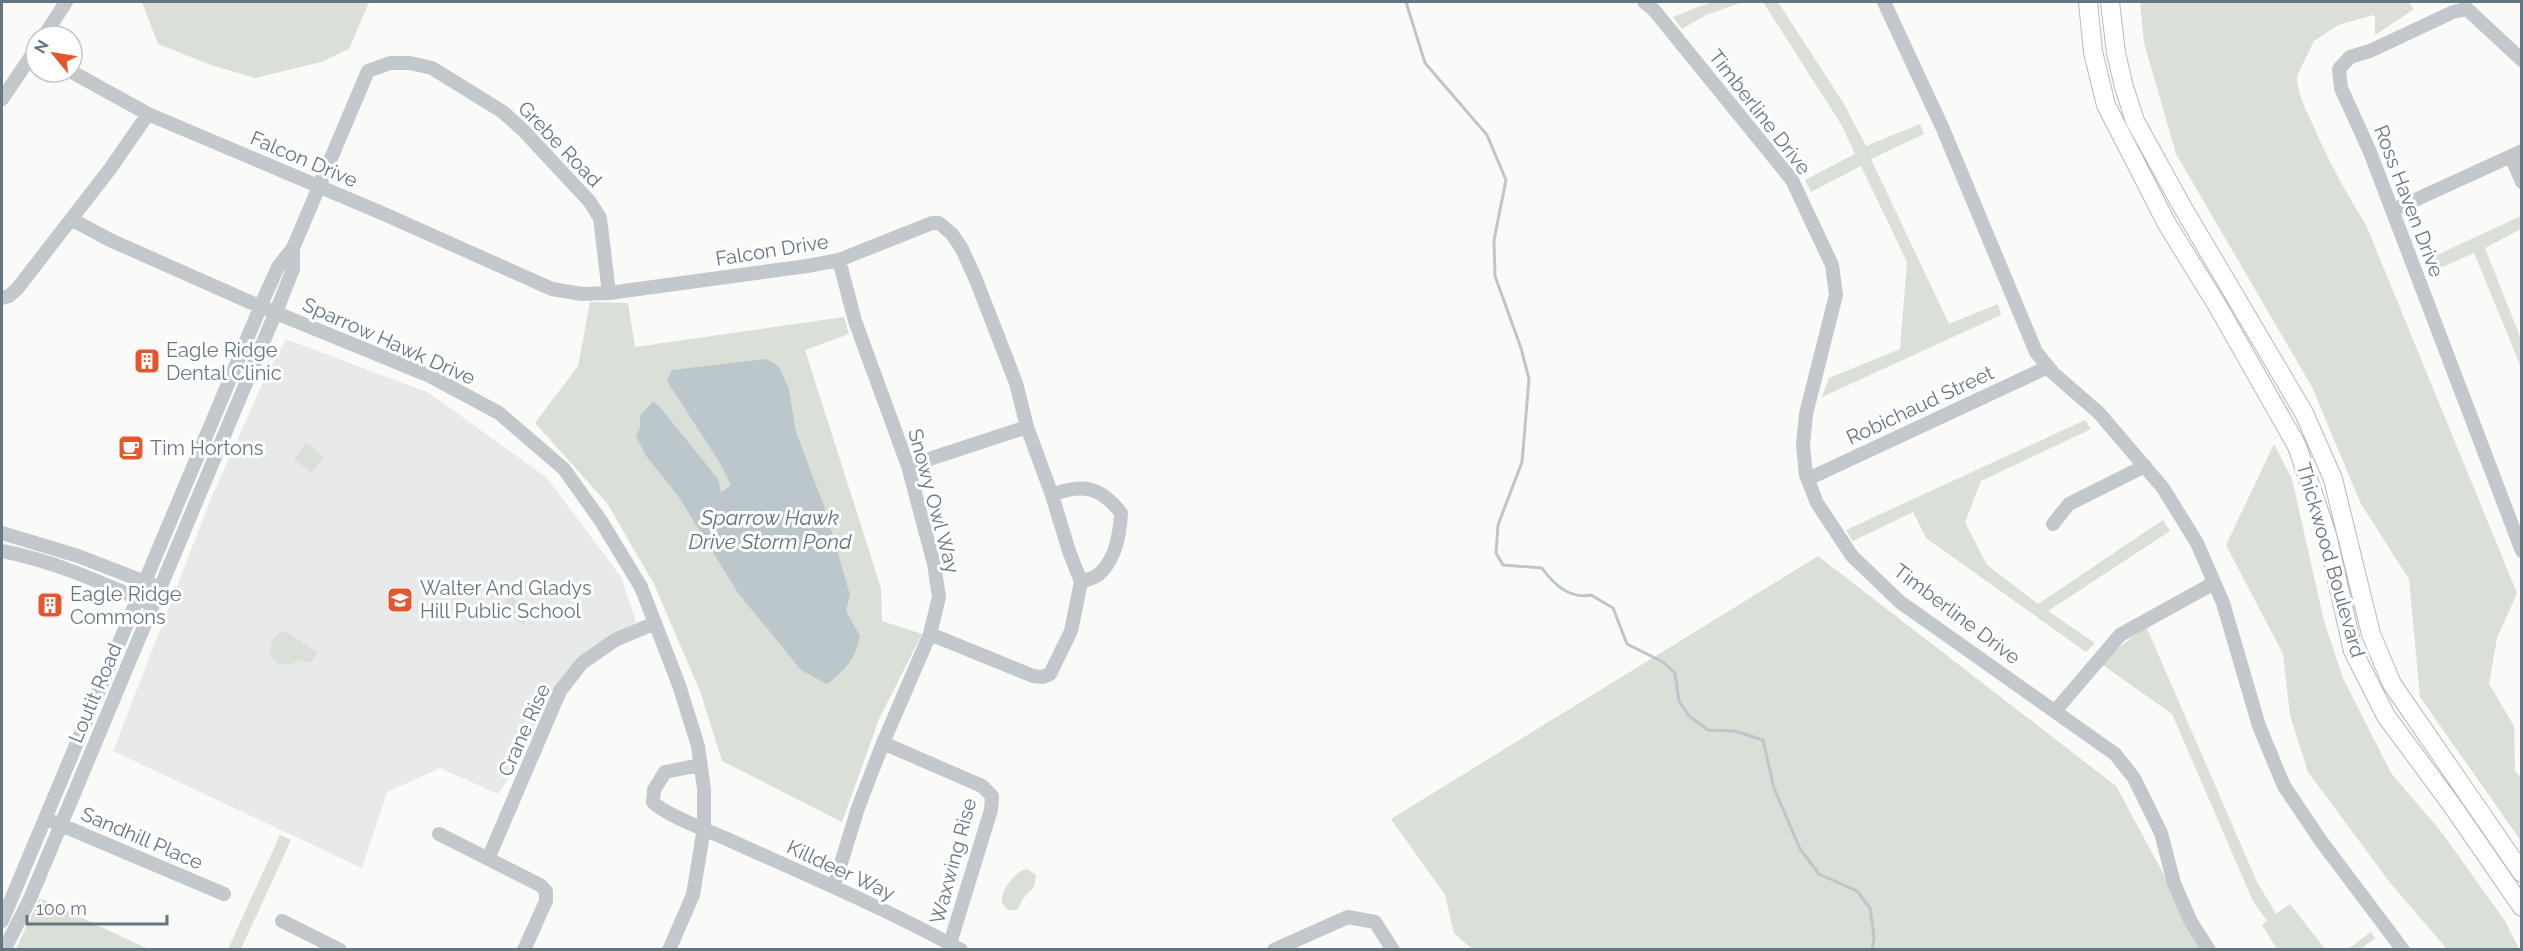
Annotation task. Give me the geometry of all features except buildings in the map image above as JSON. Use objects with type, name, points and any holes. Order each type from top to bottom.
[{"type":"main road","name":"Thickwood Boulevard","points":[[2088,2],[2093,52],[2106,105],[2167,225],[2217,305],[2297,446],[2327,535],[2353,651],[2386,716],[2451,804],[2522,907]]},
{"type":"main road","name":"Thickwood Boulevard","points":[[2110,2],[2116,53],[2135,121],[2182,208],[2304,413],[2333,479],[2371,634],[2392,684],[2522,873]]},
{"type":"street","points":[[52,24],[66,2]]},
{"type":"street","name":"Timberline Drive","points":[[1644,2],[1654,10],[1792,180],[1832,265],[1836,295],[1806,414],[1803,446],[1808,479],[1817,503],[1852,556],[1900,602],[2056,710],[2115,754],[2134,778],[2161,833],[2174,883],[2191,922],[2209,950]]},
{"type":"street","points":[[1884,2],[1943,129],[2036,352],[2048,367],[2099,413],[2145,466],[2163,488],[2197,543],[2223,603],[2259,726],[2284,786],[2321,841],[2403,950]]},
{"type":"street","name":"Ross Haven Drive","points":[[2522,60],[2467,9],[2453,12],[2370,51],[2350,57],[2339,69],[2341,88],[2393,210],[2522,551]]},
{"type":"street","name":"Grebe Road","points":[[318,186],[368,71],[390,63],[410,63],[432,68],[503,112],[590,202],[600,218],[609,293]]},
{"type":"street","points":[[2,99],[24,67]]},
{"type":"street","name":"Falcon Drive","points":[[84,79],[148,114],[552,289],[582,294],[609,293],[807,266],[839,260],[932,223],[945,226],[962,249],[1016,383],[1027,427],[1081,582]]},
{"type":"street","points":[[2,298],[9,296],[17,289],[110,169],[148,114]]},
{"type":"street","points":[[2393,210],[2516,154],[2522,182]]},
{"type":"street","name":"Loutit Road","points":[[2,921],[260,306],[278,267],[293,248],[318,186]]},
{"type":"street","name":"Sparrow Hawk Drive","points":[[71,219],[110,240],[276,313],[430,376],[499,413],[564,469],[629,564],[655,622],[679,685],[698,746],[704,789],[704,828],[693,895],[669,950]]},
{"type":"street","name":"Loutit Road","points":[[4,950],[29,901],[276,313],[293,269],[293,248]]},
{"type":"street","name":"Snowy Owl Way","points":[[834,886],[858,808],[930,633],[939,597],[934,564],[908,466],[855,321],[839,260]]},
{"type":"street","name":"Robichaud Street","points":[[1808,479],[2048,367]]},
{"type":"street","points":[[908,466],[1027,427]]},
{"type":"street","points":[[2053,524],[2069,504],[2145,466]]},
{"type":"street","points":[[930,633],[1033,676],[1043,677],[1050,674],[1065,649],[1081,582],[1098,575],[1112,557],[1120,536],[1121,513],[1110,498],[1097,491],[1082,488],[1067,489],[1052,495]]},
{"type":"street","points":[[2,533],[78,556],[161,588]]},
{"type":"street","points":[[2,551],[60,567],[153,605]]},
{"type":"street","points":[[2056,710],[2120,634],[2214,583]]},
{"type":"street","name":"Crane Rise","points":[[488,859],[560,692],[582,663],[615,640],[655,622]]},
{"type":"street","name":"Waxwing Rise","points":[[883,743],[982,786],[992,796],[991,810],[953,948]]},
{"type":"street","name":"Killdeer Way","points":[[700,765],[665,772],[657,782],[652,795],[656,805],[834,886],[953,948]]},
{"type":"street","name":"Sandhill Place","points":[[45,819],[224,894]]},
{"type":"street","points":[[438,834],[540,885],[546,891],[546,901],[524,950]]},
{"type":"street","points":[[1274,950],[1348,917],[1375,922],[1394,950]]},
{"type":"street","points":[[282,921],[340,950]]},
{"type":"shaded area","points":[[142,2],[369,2],[349,49],[321,62],[255,78],[211,65],[158,44]]},
{"type":"shaded area","points":[[1711,2],[1743,2],[1706,15],[1682,29],[1673,17]]},
{"type":"shaded area","points":[[1763,2],[1778,2],[1844,104],[1866,146],[1920,124],[1924,134],[1871,159],[1949,324],[1998,304],[2001,315],[1822,397],[1829,378],[1900,349],[1907,262],[1861,166],[1811,192],[1805,180],[1855,154],[1841,124]]},
{"type":"shaded area","points":[[2140,2],[2408,2],[2414,9],[2375,35],[2373,15],[2338,25],[2314,41],[2297,76],[2297,83],[2302,101],[2325,151],[2366,225],[2517,593],[2497,638],[2489,684],[2514,726],[2515,771],[2521,777],[2521,841],[2420,697],[2409,579],[2361,504],[2312,387],[2176,154],[2144,43]]},
{"type":"shaded area","points":[[2521,216],[2521,229],[2485,248],[2521,339],[2521,367],[2474,253],[2429,273],[2426,260]]},
{"type":"shaded area","points":[[590,302],[628,303],[635,347],[844,317],[849,334],[805,350],[881,588],[882,621],[922,634],[879,719],[842,822],[722,761],[700,691],[654,584],[607,503],[535,423],[578,366]]},
{"type":"shaded area","name":"Walter And Gladys Hill Public School","points":[[286,339],[429,393],[546,477],[621,577],[636,622],[553,689],[509,778],[498,794],[440,768],[387,792],[362,868],[113,751],[212,496],[265,378]]},
{"type":"shaded area","points":[[2085,420],[2091,429],[1981,481],[1965,522],[1987,565],[2038,604],[2163,520],[2170,531],[2048,611],[2095,643],[2086,652],[1926,538],[1913,512],[1853,541],[1846,530]]},
{"type":"shaded area","points":[[306,443],[324,457],[311,473],[294,459]]},
{"type":"shaded area","points":[[2274,444],[2292,479],[2324,621],[2343,678],[2391,773],[2443,834],[2505,921],[2519,949],[2447,949],[2391,884],[2308,772],[2290,715],[2283,654],[2226,545]]},
{"type":"shaded area","points":[[1818,556],[2116,786],[2204,949],[1472,949],[1454,933],[1445,895],[1391,819]]},
{"type":"shaded area","points":[[510,596],[532,613],[523,625],[501,609]]},
{"type":"shaded area","points":[[2146,626],[2257,882],[2276,914],[2290,904],[2325,949],[2277,949],[2262,925],[2267,921],[2253,901],[2172,714],[2100,663]]},
{"type":"shaded area","points":[[285,631],[317,652],[311,663],[300,660],[288,665],[277,663],[270,655],[273,640]]},
{"type":"shaded area","points":[[280,835],[291,840],[241,949],[228,949]]},
{"type":"shaded area","points":[[1027,869],[1036,875],[1034,887],[1017,910],[1008,910],[1002,903],[1003,893],[1013,877]]},
{"type":"shaded area","points":[[40,898],[148,949],[16,949]]},
{"type":"shaded area","points":[[2371,932],[2375,938],[2361,949],[2348,949]]},
{"type":"water","name":"Sparrow Hawk Drive Storm Pond","points":[[767,359],[779,367],[789,389],[796,432],[825,509],[850,595],[846,611],[860,636],[849,663],[827,684],[801,670],[738,593],[679,497],[647,457],[636,437],[640,428],[640,415],[653,402],[659,406],[718,479],[721,493],[731,485],[720,463],[667,381],[672,370]]},
{"type":"waterway","points":[[1406,2],[1425,63],[1487,135],[1506,180],[1494,240],[1495,276],[1521,348],[1529,379],[1522,462],[1498,525],[1496,553],[1503,565],[1542,568],[1552,580],[1570,593],[1591,595],[1613,608],[1627,644],[1663,662],[1675,673],[1679,701],[1689,716],[1708,730],[1735,731],[1763,740],[1774,788],[1800,849],[1819,874],[1857,891],[1870,908],[1874,937],[1872,950]]},
{"type":"place","name":"Eagle Ridge Dental Clinic","points":[[147,361]]},
{"type":"place","name":"Tim Hortons","points":[[131,448]]},
{"type":"place","name":"Walter And Gladys Hill Public School","points":[[400,600]]},
{"type":"place","name":"Eagle Ridge Commons","points":[[50,605]]}]
